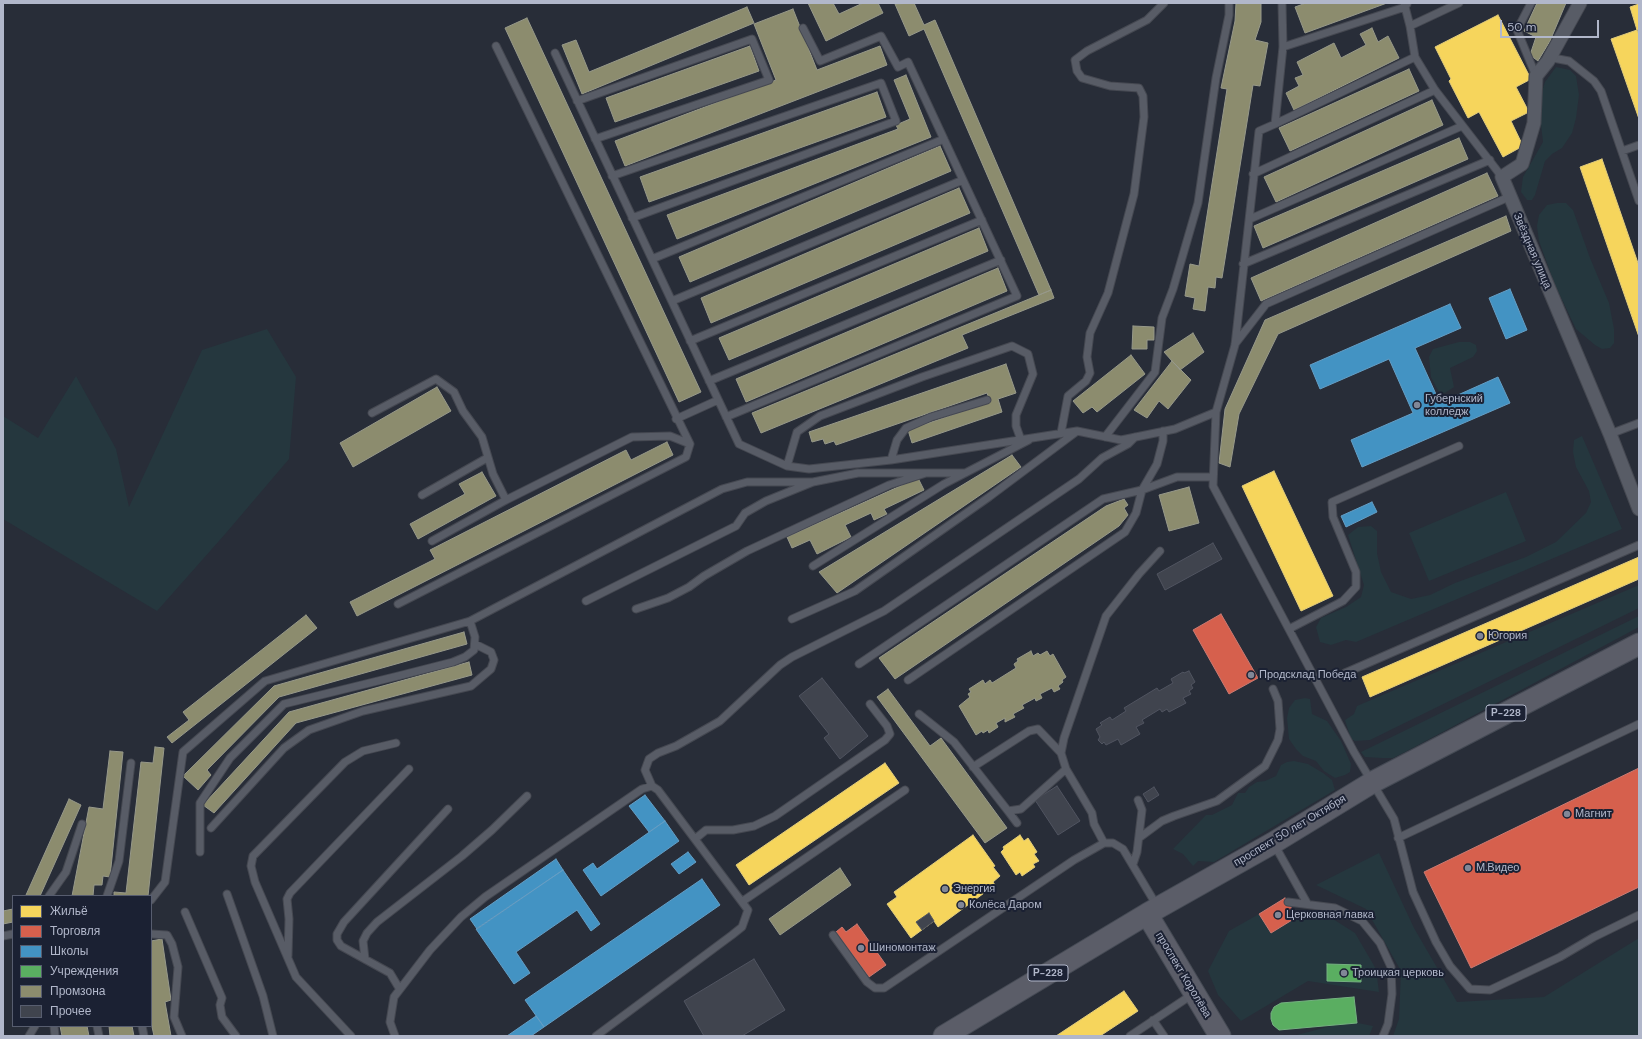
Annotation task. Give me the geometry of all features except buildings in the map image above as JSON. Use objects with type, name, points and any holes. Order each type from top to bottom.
[{"type":"main road","name":"проспект 50 лет Октября","points":[[948,1035],[1152,911],[1273,843],[1373,782],[1639,644]]},
{"type":"main road","name":"проспект Королёва","points":[[1152,911],[1194,994],[1220,1036]]},
{"type":"street","points":[[1502,177],[1522,164],[1534,123],[1536,76],[1548,61],[1580,3]]},
{"type":"street","name":"Звёздная улица","points":[[1502,177],[1509,197],[1610,434],[1639,509]]},
{"type":"lane","points":[[1061,433],[1068,396],[1086,381],[1090,373],[1087,357],[1090,333],[1108,293],[1134,194],[1144,117],[1143,96],[1139,88],[1110,86],[1082,78],[1077,71],[1075,60],[1087,51],[1148,20],[1164,3]]},
{"type":"lane","points":[[1105,436],[1155,372],[1162,318],[1173,289],[1198,203],[1216,78],[1229,16],[1229,3]]},
{"type":"lane","points":[[1275,124],[1283,47],[1282,3]]},
{"type":"lane","points":[[1410,26],[1459,3]]},
{"type":"lane","points":[[1531,3],[1518,30],[1536,76]]},
{"type":"lane","points":[[1283,47],[1405,4],[1415,57],[1435,90],[1502,177]]},
{"type":"lane","points":[[726,417],[1017,296],[908,62],[898,67],[881,36],[820,61],[803,28]]},
{"type":"lane","points":[[577,101],[752,39],[769,80],[595,139]]},
{"type":"lane","points":[[398,604],[686,457],[690,444],[676,419],[496,46]]},
{"type":"lane","points":[[555,53],[739,444],[787,466],[809,469],[891,460],[1077,431],[1121,440],[1175,429],[1216,412]]},
{"type":"lane","points":[[1415,57],[1259,131],[1235,345],[1216,412],[1213,486],[1354,752],[1394,819],[1413,892],[1425,920],[1450,966],[1470,989],[1490,990],[1560,957],[1594,937],[1639,915]]},
{"type":"lane","points":[[1548,61],[1554,58],[1569,61],[1594,81],[1601,91],[1639,201]]},
{"type":"lane","points":[[612,176],[881,83],[896,121],[632,218]]},
{"type":"lane","points":[[1253,174],[1435,90]]},
{"type":"lane","points":[[1250,219],[1462,126]]},
{"type":"lane","points":[[652,259],[944,138]]},
{"type":"lane","points":[[1622,151],[1639,145]]},
{"type":"lane","points":[[1243,264],[1490,160]]},
{"type":"lane","points":[[672,301],[963,180]]},
{"type":"lane","points":[[1235,345],[1266,304],[1509,197]]},
{"type":"lane","points":[[690,341],[982,220]]},
{"type":"lane","points":[[709,381],[1001,260]]},
{"type":"lane","points":[[787,466],[797,432],[820,416],[922,377],[1012,346],[1028,354],[1033,374],[1016,415],[1016,426],[1021,440]]},
{"type":"lane","points":[[372,413],[436,379],[454,392],[463,411],[482,437],[488,458],[506,500]]},
{"type":"lane","points":[[676,419],[718,400]]},
{"type":"lane","points":[[891,460],[897,440],[906,428],[931,417],[987,400]]},
{"type":"lane","points":[[1610,434],[1639,423]]},
{"type":"lane","points":[[792,619],[856,591],[989,497],[1077,431]]},
{"type":"lane","points":[[908,680],[1125,532],[1136,512],[1142,490],[1157,464],[1163,441],[1163,431]]},
{"type":"lane","points":[[432,541],[506,500],[632,437],[670,436],[690,444]]},
{"type":"lane","points":[[596,1036],[742,927],[748,910],[743,901],[696,839],[658,790],[652,786],[646,770],[649,759],[658,753],[676,746],[720,721],[780,665],[792,657],[884,611],[1079,479],[1102,458],[1128,444],[1136,437]]},
{"type":"lane","points":[[813,566],[883,521],[965,473],[1032,438]]},
{"type":"lane","points":[[1289,628],[1343,601],[1356,587],[1356,572],[1333,517],[1332,502],[1459,446]]},
{"type":"lane","points":[[422,495],[488,458]]},
{"type":"lane","points":[[848,475],[864,462]]},
{"type":"lane","points":[[152,899],[165,882],[183,752],[265,681],[470,621],[722,489],[747,482],[813,482],[848,475],[892,472],[965,473]]},
{"type":"lane","points":[[636,609],[668,598],[689,587],[704,576],[747,551],[889,485],[926,473]]},
{"type":"lane","points":[[858,664],[1103,499],[1142,490],[1177,477],[1213,476]]},
{"type":"lane","points":[[586,601],[736,526],[745,513],[766,502],[813,482]]},
{"type":"lane","points":[[1345,673],[1639,545]]},
{"type":"lane","points":[[1061,753],[1064,738],[1106,616],[1139,574],[1160,551]]},
{"type":"lane","points":[[200,852],[200,803],[230,758],[284,704],[453,662],[474,650],[475,637],[470,621]]},
{"type":"lane","points":[[211,828],[284,748],[309,730],[363,711],[471,686],[492,669],[494,660],[491,652],[475,644]]},
{"type":"lane","points":[[1139,838],[1162,821],[1217,801],[1265,766],[1278,740],[1280,729],[1278,701],[1273,689]]},
{"type":"lane","points":[[696,839],[706,830],[733,830],[754,826],[775,816],[885,740],[890,734],[887,726],[870,704]]},
{"type":"lane","points":[[919,714],[954,742],[1017,823]]},
{"type":"lane","points":[[1398,838],[1639,724]]},
{"type":"lane","points":[[973,767],[1028,731],[1038,729],[1061,753],[1066,769],[1092,813],[1094,824],[1104,843]]},
{"type":"lane","points":[[351,1036],[296,977],[255,882],[251,866],[253,856],[345,762],[363,751],[396,743]]},
{"type":"lane","points":[[107,895],[119,861],[131,763]]},
{"type":"lane","points":[[1008,811],[1021,809],[1066,769]]},
{"type":"lane","points":[[288,958],[289,920],[287,899],[290,893],[409,770]]},
{"type":"lane","points":[[395,1036],[390,1022],[390,1014],[394,997],[430,950],[461,917],[484,897],[642,789],[652,786]]},
{"type":"lane","points":[[743,901],[906,790]]},
{"type":"lane","points":[[366,959],[363,941],[367,933],[377,922],[462,856],[492,830],[527,796]]},
{"type":"lane","points":[[1133,864],[1139,838],[1142,810],[1138,800]]},
{"type":"lane","points":[[400,988],[390,973],[341,946],[337,940],[337,934],[340,928],[448,809]]},
{"type":"lane","points":[[50,895],[66,872],[82,824]]},
{"type":"lane","points":[[833,935],[867,982],[875,988],[884,988],[1074,860],[1104,843],[1113,844],[1123,849],[1133,864],[1152,911]]},
{"type":"lane","points":[[1273,843],[1307,903]]},
{"type":"lane","points":[[227,894],[263,996],[274,1036]]},
{"type":"lane","points":[[1288,902],[1307,903],[1335,908],[1362,921],[1380,943],[1391,967],[1392,994],[1388,1024],[1383,1036]]},
{"type":"lane","points":[[185,912],[222,998],[220,1005],[222,1017],[236,1036]]},
{"type":"lane","points":[[152,934],[167,935],[172,944],[178,966],[174,1017],[182,1036]]},
{"type":"lane","points":[[1130,1036],[1194,994]]},
{"type":"lane","points":[[1154,1020],[1164,1036]]},
{"type":"lane","points":[[29,1036],[34,1027]]},
{"type":"shaded area","points":[[1556,67],[1570,70],[1576,76],[1579,95],[1576,118],[1572,133],[1562,148],[1552,154],[1545,161],[1535,195],[1532,200],[1527,200],[1521,192],[1523,177],[1543,142],[1539,107],[1540,97],[1545,82]]},
{"type":"shaded area","points":[[1566,203],[1573,210],[1590,258],[1609,303],[1614,329],[1614,343],[1610,348],[1602,349],[1576,329],[1555,285],[1539,241],[1537,226],[1539,215],[1547,205]]},
{"type":"shaded area","points":[[267,329],[296,377],[289,459],[157,611],[3,519],[3,416],[38,438],[76,376],[116,449],[129,507],[202,350]]},
{"type":"shaded area","points":[[1459,342],[1470,342],[1476,345],[1477,351],[1473,357],[1450,368],[1454,387],[1445,393],[1439,392],[1431,377],[1429,357],[1433,349]]},
{"type":"shaded area","points":[[1582,436],[1622,529],[1356,642],[1346,640],[1331,645],[1320,642],[1316,627],[1321,618],[1346,607],[1361,597],[1364,585],[1348,535],[1358,527],[1371,526],[1377,531],[1377,553],[1381,572],[1391,592],[1411,599],[1430,595],[1455,583],[1526,557],[1556,542],[1586,513],[1591,502],[1589,491],[1576,467],[1573,452],[1574,440]]},
{"type":"shaded area","points":[[1506,492],[1526,541],[1429,581],[1409,533]]},
{"type":"shaded area","points":[[1639,585],[1639,608],[1370,740],[1355,741],[1351,739],[1345,720],[1354,714],[1357,706]]},
{"type":"shaded area","points":[[1639,616],[1639,627],[1393,758],[1365,757],[1361,752]]},
{"type":"shaded area","points":[[1305,698],[1310,699],[1312,714],[1327,721],[1341,741],[1351,764],[1350,772],[1345,775],[1335,778],[1324,771],[1316,761],[1303,756],[1289,739],[1287,718],[1289,708],[1295,700]]},
{"type":"shaded area","points":[[1294,761],[1308,764],[1323,773],[1332,780],[1335,790],[1214,862],[1198,861],[1193,866],[1183,854],[1173,849],[1206,815],[1212,815],[1232,805],[1238,793],[1245,793],[1249,787],[1257,782],[1265,781],[1276,776],[1281,765]]},
{"type":"shaded area","points":[[1379,853],[1414,928],[1457,1002],[1544,997],[1639,938],[1639,1036],[1393,1036],[1399,1019],[1401,971],[1366,909],[1316,885]]},
{"type":"shaded area","points":[[1259,914],[1271,933],[1297,917],[1333,919],[1355,933],[1376,969],[1379,992],[1308,981],[1241,1021],[1218,995],[1208,971],[1229,931]]},
{"type":"shaded area","points":[[1343,1020],[1373,1026],[1369,1036],[1293,1036],[1331,1026]]},
{"type":"place","name":"Губернский колледж","points":[[1417,405]]},
{"type":"place","name":"Югория","points":[[1480,636]]},
{"type":"place","name":"Продсклад Победа","points":[[1251,675]]},
{"type":"place","name":"Магнит","points":[[1567,814]]},
{"type":"place","name":"М.Видео","points":[[1468,868]]},
{"type":"place","name":"Энергия","points":[[945,889]]},
{"type":"place","name":"Колёса Даром","points":[[961,905]]},
{"type":"place","name":"Церковная лавка","points":[[1278,915]]},
{"type":"place","name":"Шиномонтаж","points":[[861,948]]},
{"type":"place","name":"Троицкая церковь","points":[[1344,973]]}]
